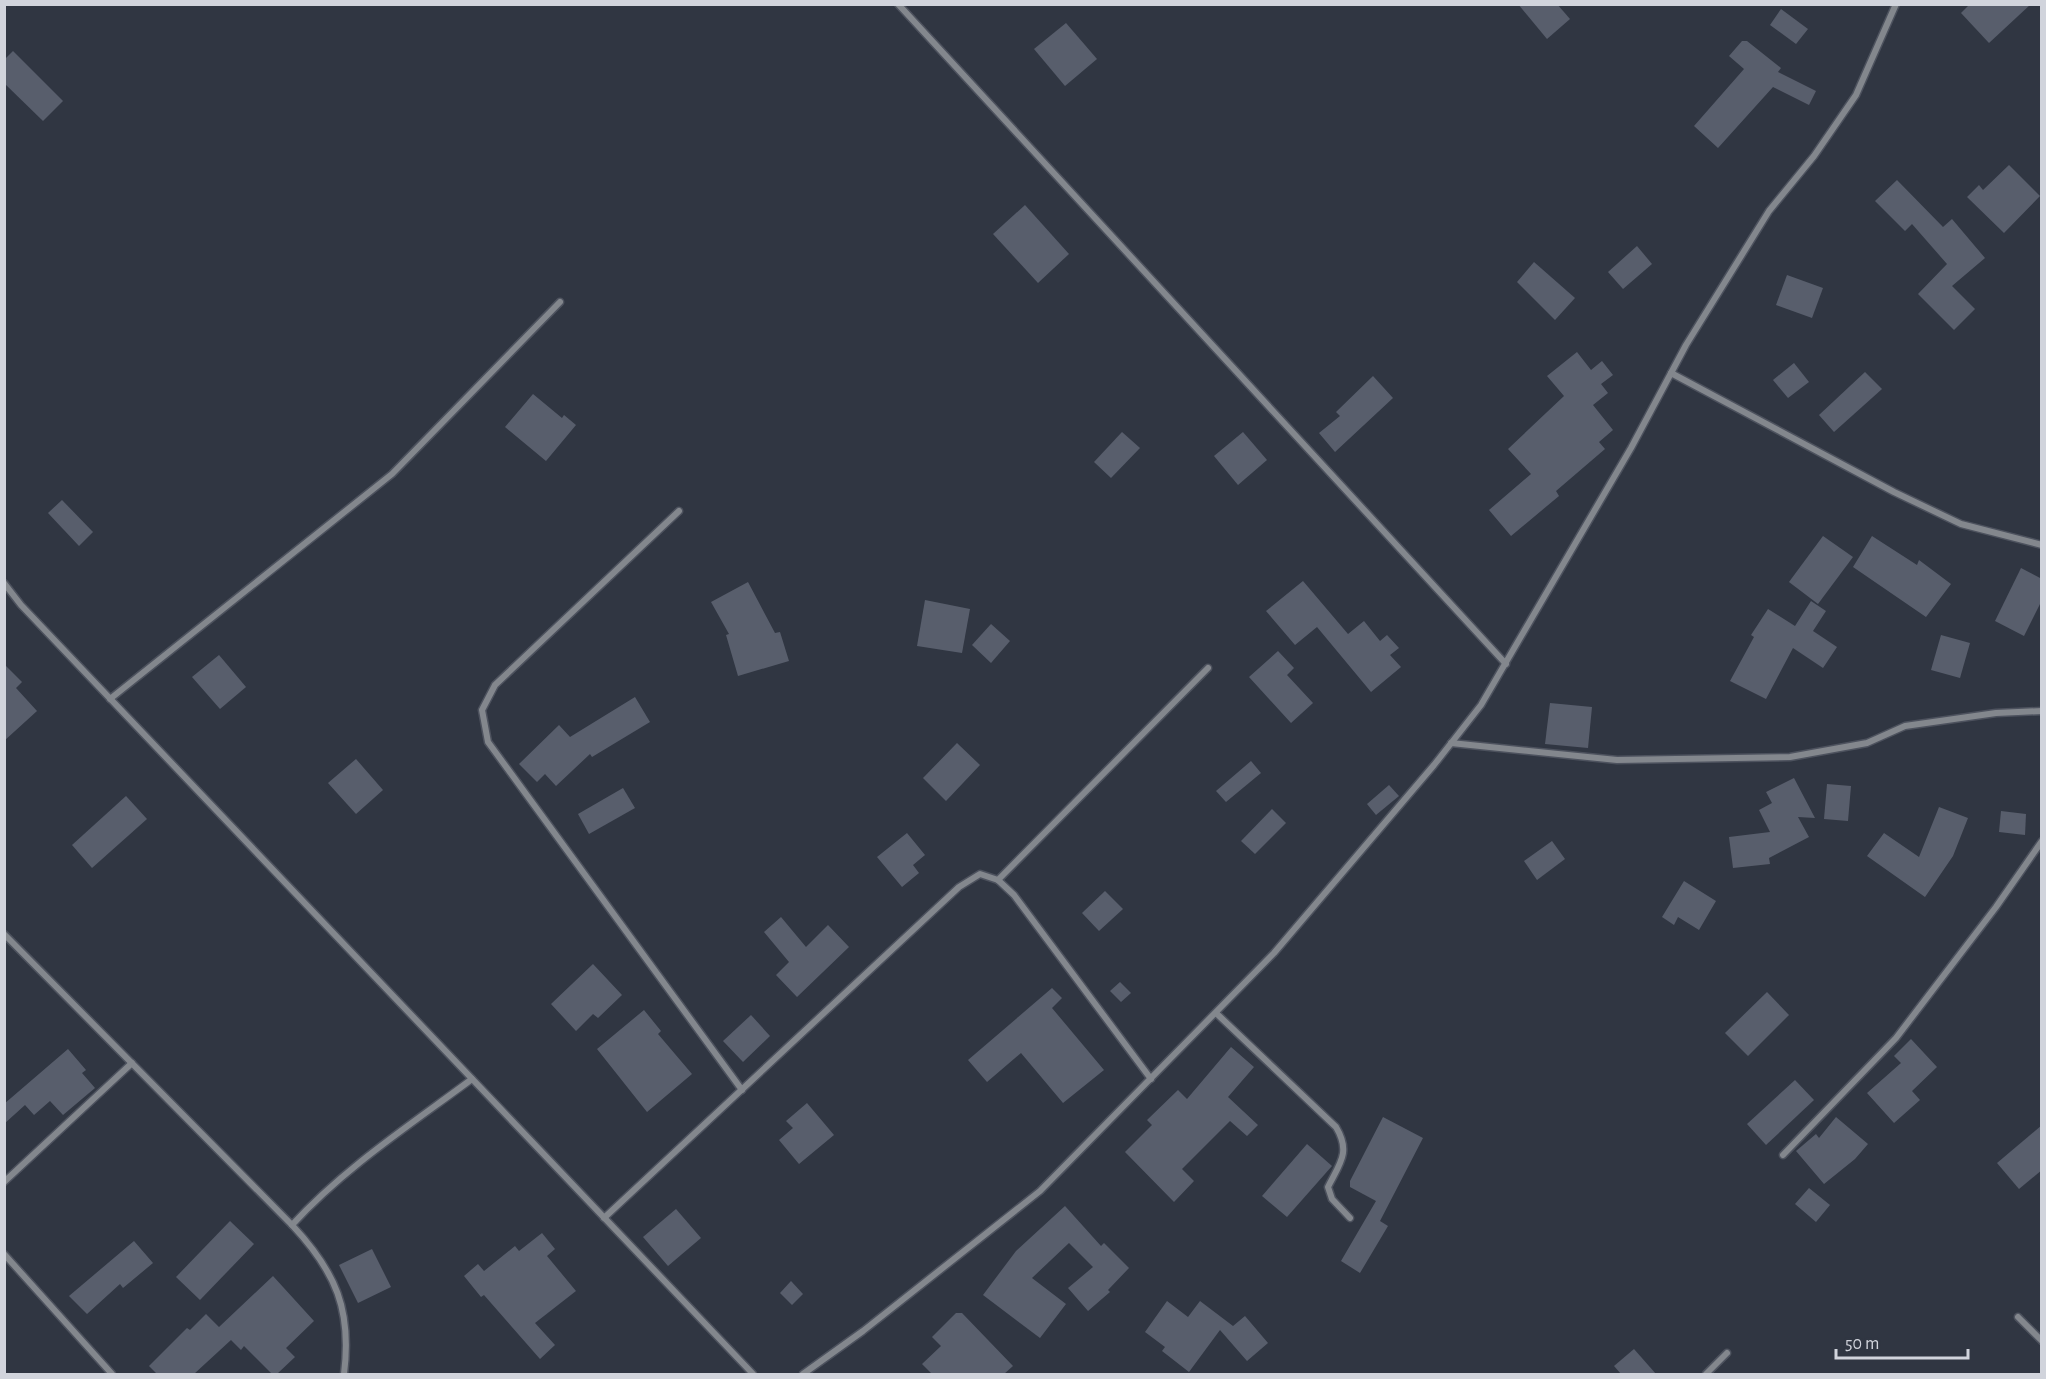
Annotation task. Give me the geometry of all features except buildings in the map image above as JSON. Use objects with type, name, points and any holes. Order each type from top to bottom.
[{"type":"street","points":[[898,4],[1506,664]]},
{"type":"street","points":[[803,1374],[863,1330],[1040,1191],[1274,953],[1451,743],[1481,705],[1506,664],[1671,373],[1769,211],[1814,156],[1856,95],[1896,4]]},
{"type":"street","points":[[110,699],[392,474],[560,302]]},
{"type":"street","points":[[1671,373],[1894,492],[1960,524],[2042,544]]},
{"type":"street","points":[[679,511],[495,686],[482,710],[488,742],[742,1090]]},
{"type":"street","points":[[4,583],[110,699],[753,1374]]},
{"type":"street","points":[[999,880],[1208,668]]},
{"type":"street","points":[[1451,743],[1617,760],[1790,757],[1867,743],[1905,726],[1996,713],[2042,711]]},
{"type":"street","points":[[1782,1155],[1896,1038],[1996,907],[2042,841]]},
{"type":"street","points":[[604,1218],[959,887],[980,874],[999,880],[1014,895],[1151,1080]]},
{"type":"street","points":[[4,934],[317,1251],[342,1300],[348,1347],[344,1374]]},
{"type":"street","points":[[1216,1013],[1336,1127],[1345,1142],[1342,1160],[1328,1187],[1332,1199],[1350,1218]]},
{"type":"street","points":[[4,1182],[132,1063]]},
{"type":"street","points":[[292,1225],[328,1189],[371,1154],[472,1079]]},
{"type":"street","points":[[4,1254],[112,1374]]},
{"type":"street","points":[[2019,1317],[2042,1341]]},
{"type":"street","points":[[1707,1374],[1727,1353]]}]
